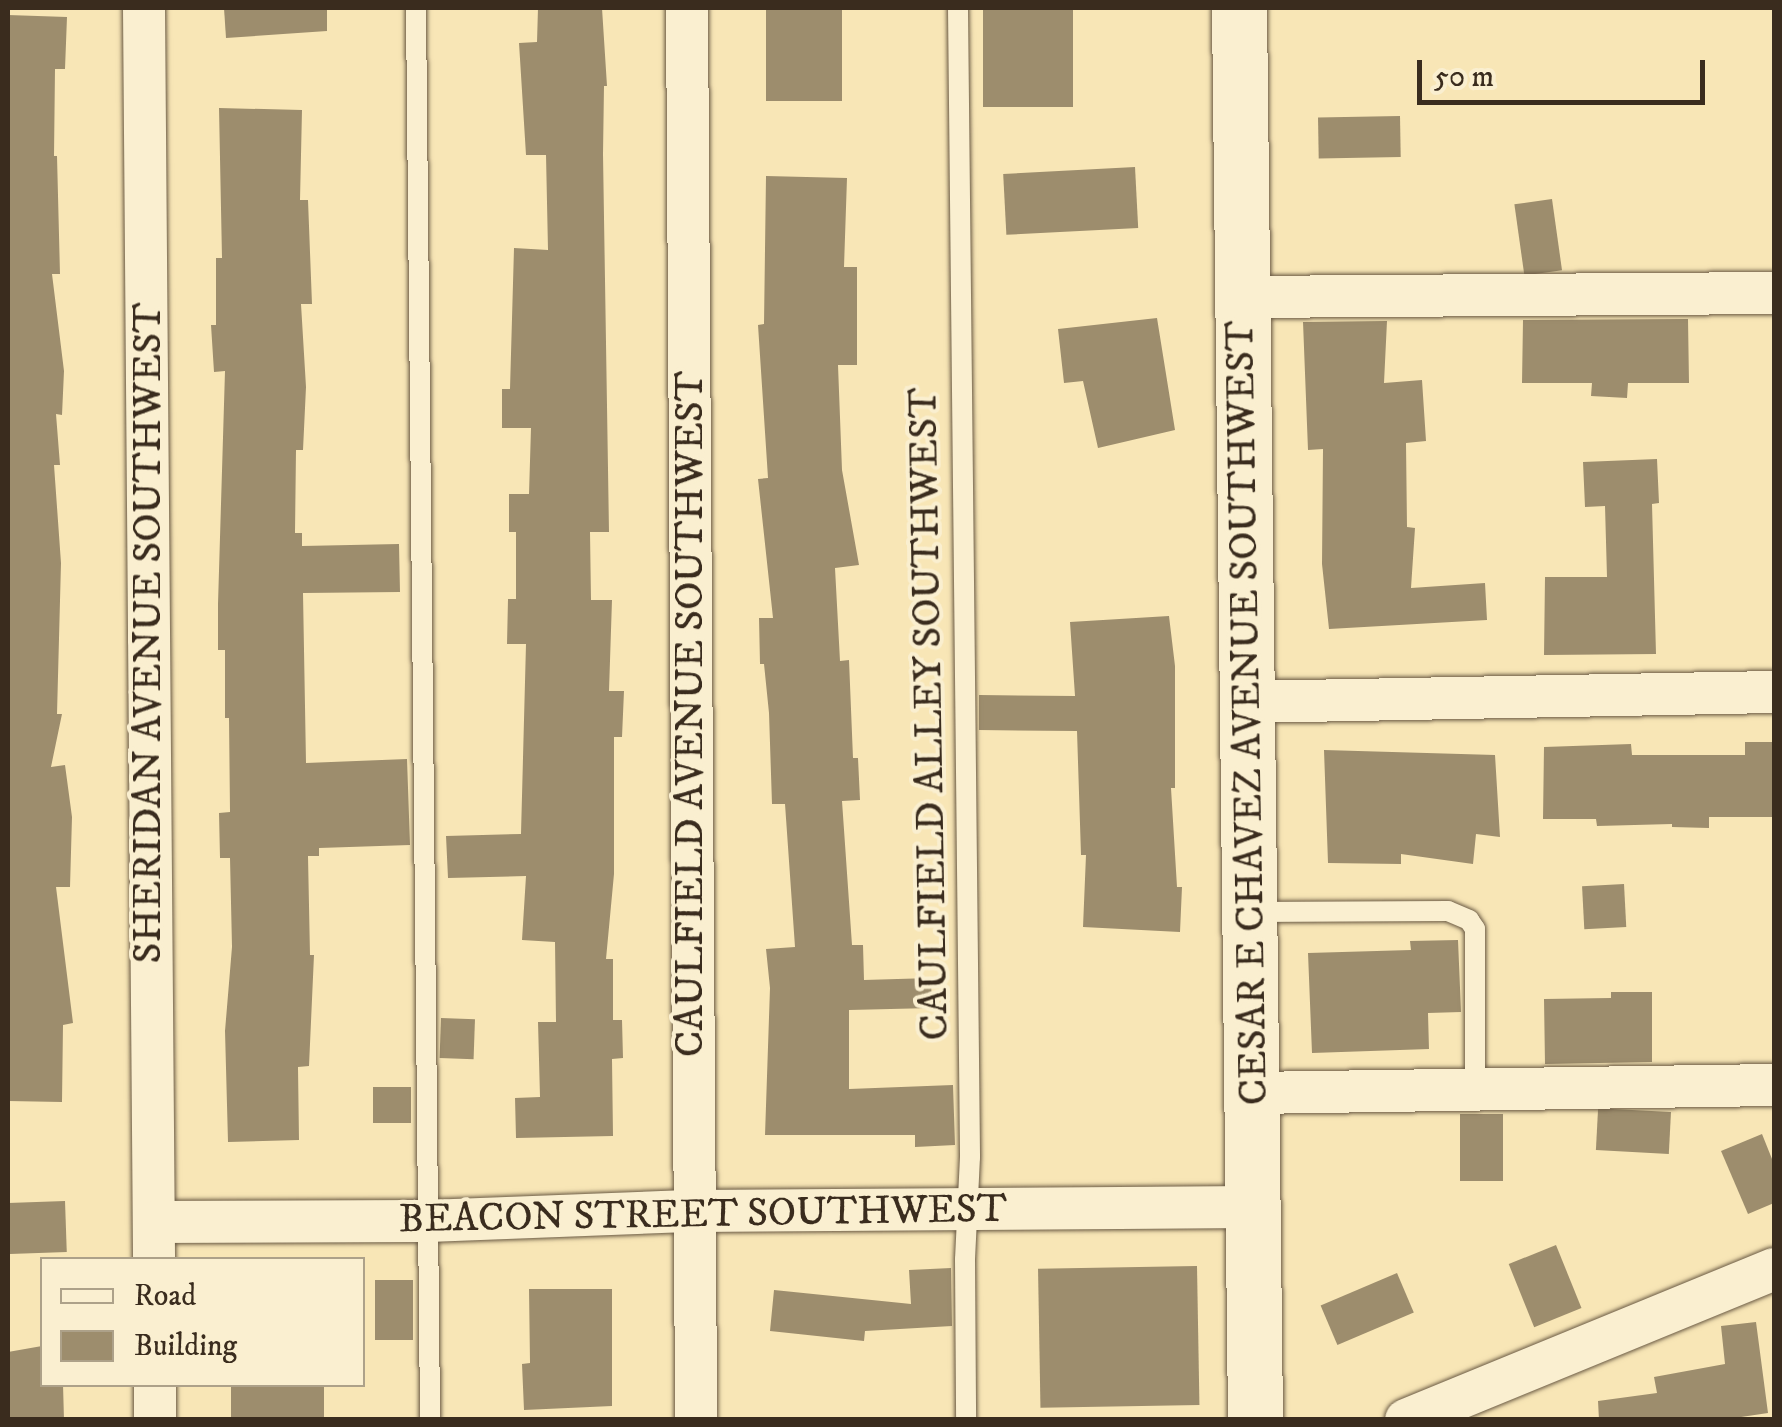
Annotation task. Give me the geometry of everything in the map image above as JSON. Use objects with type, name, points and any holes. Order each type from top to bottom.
[{"type":"main road","name":"CESAR E CHAVEZ AVENUE SOUTHWEST","points":[[1239,8],[1256,1420]]},
{"type":"street","name":"SHERIDAN AVENUE SOUTHWEST","points":[[144,8],[154,1241]]},
{"type":"street","name":"CAULFIELD AVENUE SOUTHWEST","points":[[687,8],[696,1420]]},
{"type":"street","points":[[1244,297],[1774,293]]},
{"type":"street","points":[[1248,702],[1774,692]]},
{"type":"street","points":[[1252,1093],[1774,1085]]},
{"type":"street","name":"BEACON STREET SOUTHWEST","points":[[154,1241],[428,1221],[694,1210],[1253,1207]]},
{"type":"street","points":[[1406,1420],[1774,1269]]},
{"type":"street","points":[[154,1387],[155,1420]]},
{"type":"lane","points":[[416,8],[430,1420]]},
{"type":"lane","name":"CAULFIELD ALLEY SOUTHWEST","points":[[958,8],[968,1209],[966,1420]]},
{"type":"lane","points":[[1249,912],[1448,911],[1469,920],[1475,929],[1475,1092]]},
{"type":"building","points":[[224,8],[327,8],[327,31],[226,38]]},
{"type":"building","points":[[538,8],[602,8],[607,86],[603,154],[609,532],[590,532],[591,600],[612,600],[609,691],[624,691],[622,737],[614,737],[614,874],[606,959],[613,959],[613,1020],[622,1020],[623,1058],[612,1059],[613,1136],[516,1138],[515,1098],[540,1097],[538,1022],[556,1022],[555,942],[522,940],[526,876],[448,878],[446,836],[521,834],[526,644],[507,644],[508,599],[516,599],[516,532],[509,532],[509,494],[529,494],[531,428],[502,428],[502,389],[510,389],[514,248],[548,250],[546,155],[526,155],[519,43],[537,42]]},
{"type":"building","points":[[766,8],[842,8],[842,101],[766,101]]},
{"type":"building","points":[[983,8],[1073,8],[1073,107],[983,107]]},
{"type":"building","points":[[8,15],[67,17],[65,69],[55,69],[54,156],[60,274],[52,274],[64,371],[62,415],[56,414],[60,465],[54,465],[61,563],[57,714],[62,714],[51,767],[65,765],[72,817],[70,887],[56,887],[73,1023],[63,1025],[62,1102],[8,1101]]},
{"type":"building","points":[[219,108],[302,110],[300,200],[308,200],[312,304],[301,304],[306,387],[303,450],[296,450],[295,533],[302,533],[302,546],[399,544],[400,592],[303,593],[306,763],[407,759],[410,845],[319,848],[319,856],[308,856],[310,955],[314,955],[309,1066],[298,1067],[299,1140],[228,1142],[225,1031],[232,947],[230,858],[220,858],[219,813],[230,812],[229,718],[225,718],[225,650],[218,650],[225,371],[214,372],[211,325],[216,325],[216,258],[222,258]]},
{"type":"building","points":[[1400,116],[1401,157],[1319,158],[1318,117]]},
{"type":"building","points":[[1135,167],[1138,228],[1006,235],[1003,174]]},
{"type":"building","points":[[766,176],[847,178],[844,267],[857,267],[857,365],[838,365],[842,470],[859,565],[835,568],[840,661],[849,660],[853,758],[858,758],[860,800],[842,801],[852,945],[863,945],[864,980],[931,978],[932,1008],[849,1010],[849,1089],[953,1085],[955,1145],[915,1147],[915,1135],[765,1135],[770,988],[766,949],[795,947],[785,804],[772,804],[769,713],[764,664],[760,664],[759,618],[773,618],[758,479],[768,478],[758,325],[764,324]]},
{"type":"building","points":[[1552,199],[1562,270],[1524,276],[1514,204]]},
{"type":"building","points":[[1157,318],[1175,430],[1098,448],[1083,381],[1064,383],[1058,329]]},
{"type":"building","points":[[1688,319],[1689,383],[1628,383],[1627,398],[1591,396],[1592,383],[1522,383],[1523,320]]},
{"type":"building","points":[[1387,321],[1384,383],[1422,380],[1426,441],[1406,443],[1407,527],[1415,528],[1411,588],[1485,583],[1487,620],[1329,629],[1322,564],[1323,449],[1308,450],[1303,322]]},
{"type":"building","points":[[1657,459],[1659,503],[1652,504],[1656,654],[1544,655],[1545,577],[1607,577],[1605,506],[1585,507],[1583,462]]},
{"type":"building","points":[[1169,616],[1175,666],[1175,788],[1171,788],[1177,887],[1182,887],[1180,932],[1083,927],[1086,855],[1081,855],[1077,731],[979,730],[979,695],[1075,696],[1070,622]]},
{"type":"building","points":[[1745,742],[1774,742],[1772,817],[1709,817],[1709,828],[1672,824],[1597,826],[1596,819],[1543,819],[1544,747],[1631,744],[1632,755],[1745,755]]},
{"type":"building","points":[[1324,750],[1495,755],[1500,837],[1476,834],[1473,864],[1401,854],[1401,864],[1328,863]]},
{"type":"building","points":[[1624,884],[1626,927],[1584,929],[1582,886]]},
{"type":"building","points":[[1458,940],[1461,1012],[1428,1013],[1429,1049],[1312,1053],[1308,953],[1411,950],[1410,941]]},
{"type":"building","points":[[1611,992],[1652,992],[1652,1062],[1545,1064],[1544,999],[1611,998]]},
{"type":"building","points":[[441,1018],[475,1019],[474,1059],[440,1058]]},
{"type":"building","points":[[373,1087],[411,1087],[411,1123],[373,1123]]},
{"type":"building","points":[[1598,1108],[1671,1112],[1669,1154],[1596,1150]]},
{"type":"building","points":[[1460,1114],[1503,1114],[1503,1181],[1460,1181]]},
{"type":"building","points":[[1762,1134],[1774,1164],[1774,1203],[1748,1214],[1721,1151]]},
{"type":"building","points":[[65,1201],[67,1252],[10,1254],[8,1203]]},
{"type":"building","points":[[1556,1245],[1581,1308],[1534,1327],[1509,1264]]},
{"type":"building","points":[[1197,1266],[1199,1405],[1040,1408],[1038,1269]]},
{"type":"building","points":[[951,1268],[952,1326],[865,1331],[864,1341],[770,1331],[774,1290],[911,1304],[909,1270]]},
{"type":"building","points":[[1397,1273],[1414,1313],[1337,1345],[1321,1305]]},
{"type":"building","points":[[375,1280],[413,1280],[413,1340],[375,1340]]},
{"type":"building","points":[[529,1289],[612,1289],[612,1406],[524,1410],[522,1364],[530,1363]]},
{"type":"building","points":[[1756,1322],[1768,1413],[1721,1420],[1599,1420],[1598,1401],[1657,1393],[1654,1377],[1725,1364],[1721,1326]]},
{"type":"building","points":[[40,1346],[40,1387],[63,1387],[64,1420],[8,1420],[8,1352]]},
{"type":"building","points":[[231,1387],[324,1387],[324,1420],[231,1420]]}]
